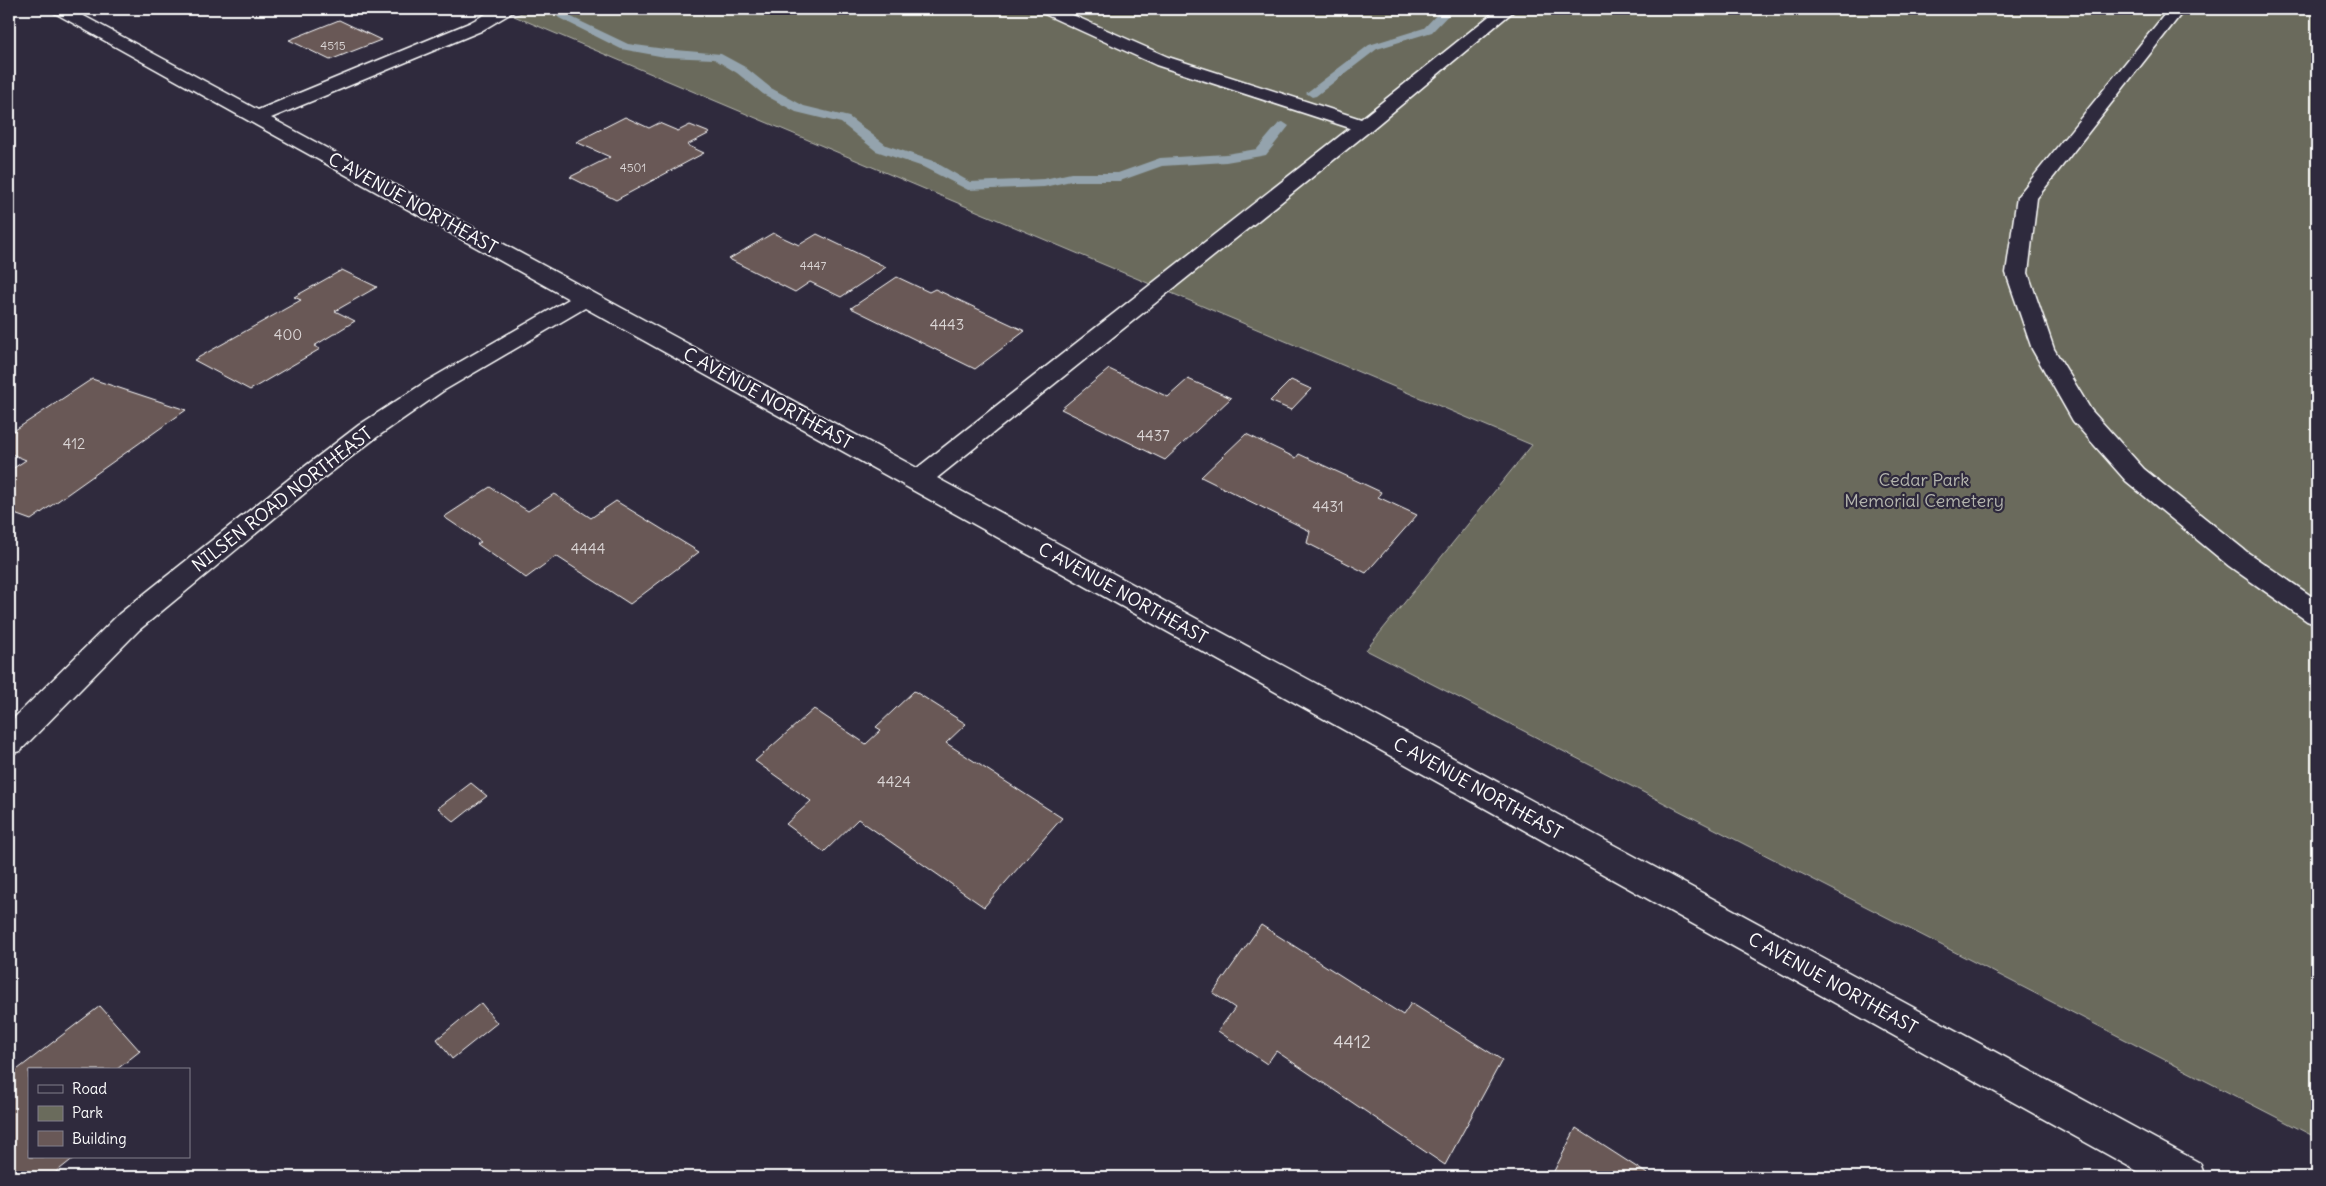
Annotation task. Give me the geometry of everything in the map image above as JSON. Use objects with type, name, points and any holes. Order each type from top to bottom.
[{"type":"street","name":"C AVENUE NORTHEAST","points":[[59,9],[918,480],[2149,1168],[2186,1177]]},
{"type":"street","points":[[257,117],[475,27],[507,9]]},
{"type":"street","points":[[1046,9],[1162,61],[1364,126]]},
{"type":"street","points":[[918,480],[1364,126],[1508,9]]},
{"type":"street","points":[[2176,9],[2027,197],[2017,273],[2043,349],[2082,415],[2135,475],[2238,558],[2317,614]]},
{"type":"street","name":"NILSEN ROAD NORTHEAST","points":[[9,742],[129,622],[229,539],[308,477],[368,432],[435,386],[586,298]]},
{"type":"green space","name":"Cedar Park Memorial Cemetery","points":[[532,9],[2317,9],[2317,1138],[1366,650],[1532,445],[514,16]]},
{"type":"building","points":[[339,20],[381,40],[330,60],[289,40]]},
{"type":"building","points":[[625,117],[649,128],[659,123],[678,131],[690,125],[710,133],[687,145],[704,153],[616,200],[570,177],[610,157],[576,142]]},
{"type":"building","points":[[773,233],[799,245],[817,234],[886,267],[841,297],[810,282],[795,292],[729,259]]},
{"type":"building","points":[[342,270],[377,287],[335,311],[355,321],[314,346],[320,349],[250,390],[194,360],[301,300],[294,297]]},
{"type":"building","points":[[897,277],[929,292],[935,289],[1025,331],[975,369],[851,308]]},
{"type":"building","points":[[1109,369],[1168,397],[1188,379],[1231,398],[1165,460],[1061,409]]},
{"type":"building","points":[[92,379],[186,410],[31,520],[9,512],[9,471],[26,460],[9,453],[9,434]]},
{"type":"building","points":[[1291,380],[1311,389],[1291,410],[1270,401]]},
{"type":"building","points":[[1246,434],[1296,458],[1299,454],[1381,492],[1378,497],[1417,515],[1366,573],[1307,543],[1310,531],[1201,477]]},
{"type":"building","points":[[490,487],[528,511],[554,494],[591,518],[616,501],[699,552],[630,604],[556,556],[526,578],[477,544],[481,542],[444,517]]},
{"type":"building","points":[[914,691],[966,724],[946,743],[1062,818],[984,907],[858,819],[824,852],[786,824],[811,801],[755,761],[814,709],[866,744],[881,730],[876,727]]},
{"type":"building","points":[[471,783],[487,796],[454,822],[438,808]]},
{"type":"building","points":[[1261,925],[1403,1015],[1411,1003],[1502,1060],[1445,1165],[1276,1051],[1267,1064],[1218,1031],[1235,1008],[1213,993]]},
{"type":"building","points":[[481,1003],[497,1023],[452,1059],[437,1039]]},
{"type":"building","points":[[100,1006],[140,1051],[119,1068],[28,1068],[28,1158],[74,1158],[50,1177],[22,1177],[9,1161],[9,1076]]},
{"type":"building","points":[[1576,1128],[1652,1177],[1551,1177]]},
{"type":"waterway","points":[[1312,93],[1373,47],[1428,30],[1448,9]]},
{"type":"waterway","points":[[563,16],[625,47],[665,53],[717,56],[741,70],[767,91],[800,109],[845,120],[881,148],[928,164],[968,186],[1044,183],[1071,177],[1120,177],[1160,162],[1226,158],[1261,152],[1283,126]]}]
